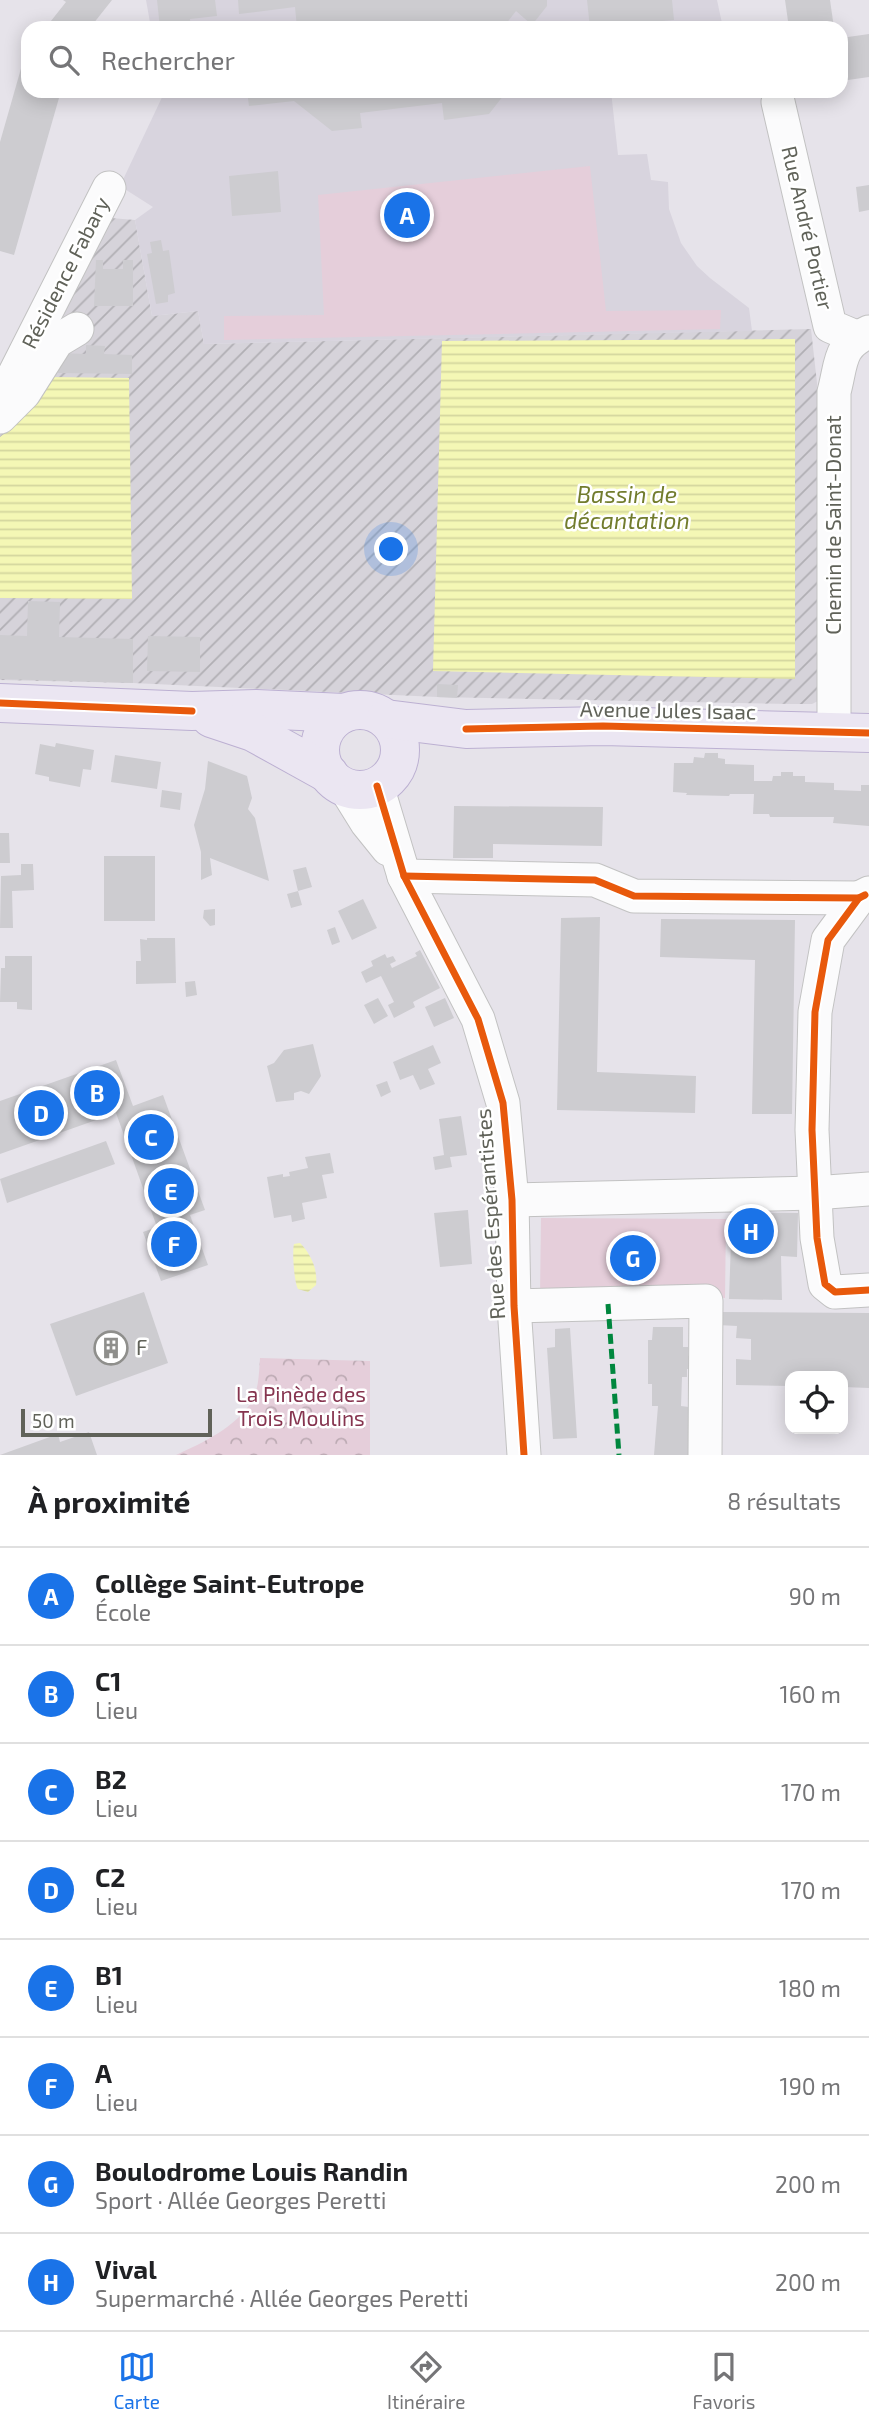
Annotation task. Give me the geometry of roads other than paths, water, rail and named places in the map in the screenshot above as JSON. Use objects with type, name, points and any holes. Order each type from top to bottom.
[{"type":"main road","points":[[0,703],[192,711],[256,709],[344,713],[366,710],[393,734],[399,760],[387,780],[350,782],[253,732],[192,711]]},
{"type":"main road","points":[[344,713],[326,730],[321,742],[321,754],[350,782]]},
{"type":"main road","name":"Avenue Jules Isaac","points":[[393,734],[466,729],[603,726],[851,733]]},
{"type":"street","name":"Rue André Portier","points":[[778,102],[830,326],[863,335]]},
{"type":"street","name":"Résidence Fabary","points":[[0,392],[13,377],[109,188]]},
{"type":"street","points":[[0,417],[24,393],[57,341],[77,330]]},
{"type":"street","name":"Chemin de Saint-Donat","points":[[851,733],[834,392],[845,347],[863,335]]},
{"type":"street","name":"Rue des Espérantistes","points":[[350,782],[367,823],[401,869],[478,1019],[503,1104],[512,1200],[514,1306],[524,1455]]},
{"type":"street","points":[[401,869],[595,880],[634,896],[864,895]]},
{"type":"street","points":[[864,895],[828,940],[815,1012],[812,1130],[817,1238],[825,1284],[835,1292],[869,1290]]},
{"type":"street","points":[[512,1200],[814,1194],[869,1189]]},
{"type":"street","points":[[514,1306],[706,1301],[705,1455]]},
{"type":"water","name":"Bassin de décantation","points":[[795,339],[795,679],[433,671],[442,341]]},
{"type":"water","points":[[48,377],[129,378],[132,599],[0,598],[0,437],[16,424]]},
{"type":"water","points":[[300,1243],[310,1257],[316,1274],[316,1285],[308,1292],[298,1289],[295,1280],[293,1248],[294,1244]]},
{"type":"place","name":"Collège Saint-Eutrope","points":[[407,215]]},
{"type":"place","name":"C1","points":[[97,1093]]},
{"type":"place","name":"C2","points":[[41,1113]]},
{"type":"place","name":"B2","points":[[151,1137]]},
{"type":"place","name":"B1","points":[[171,1191]]},
{"type":"place","name":"Vival","points":[[751,1231]]},
{"type":"place","name":"A","points":[[174,1244]]},
{"type":"place","name":"Boulodrome Louis Randin","points":[[633,1258]]},
{"type":"place","name":"F","points":[[111,1348]]},
{"type":"park label","name":"La Pinède des Trois Moulins","points":[[301,1407]]}]
